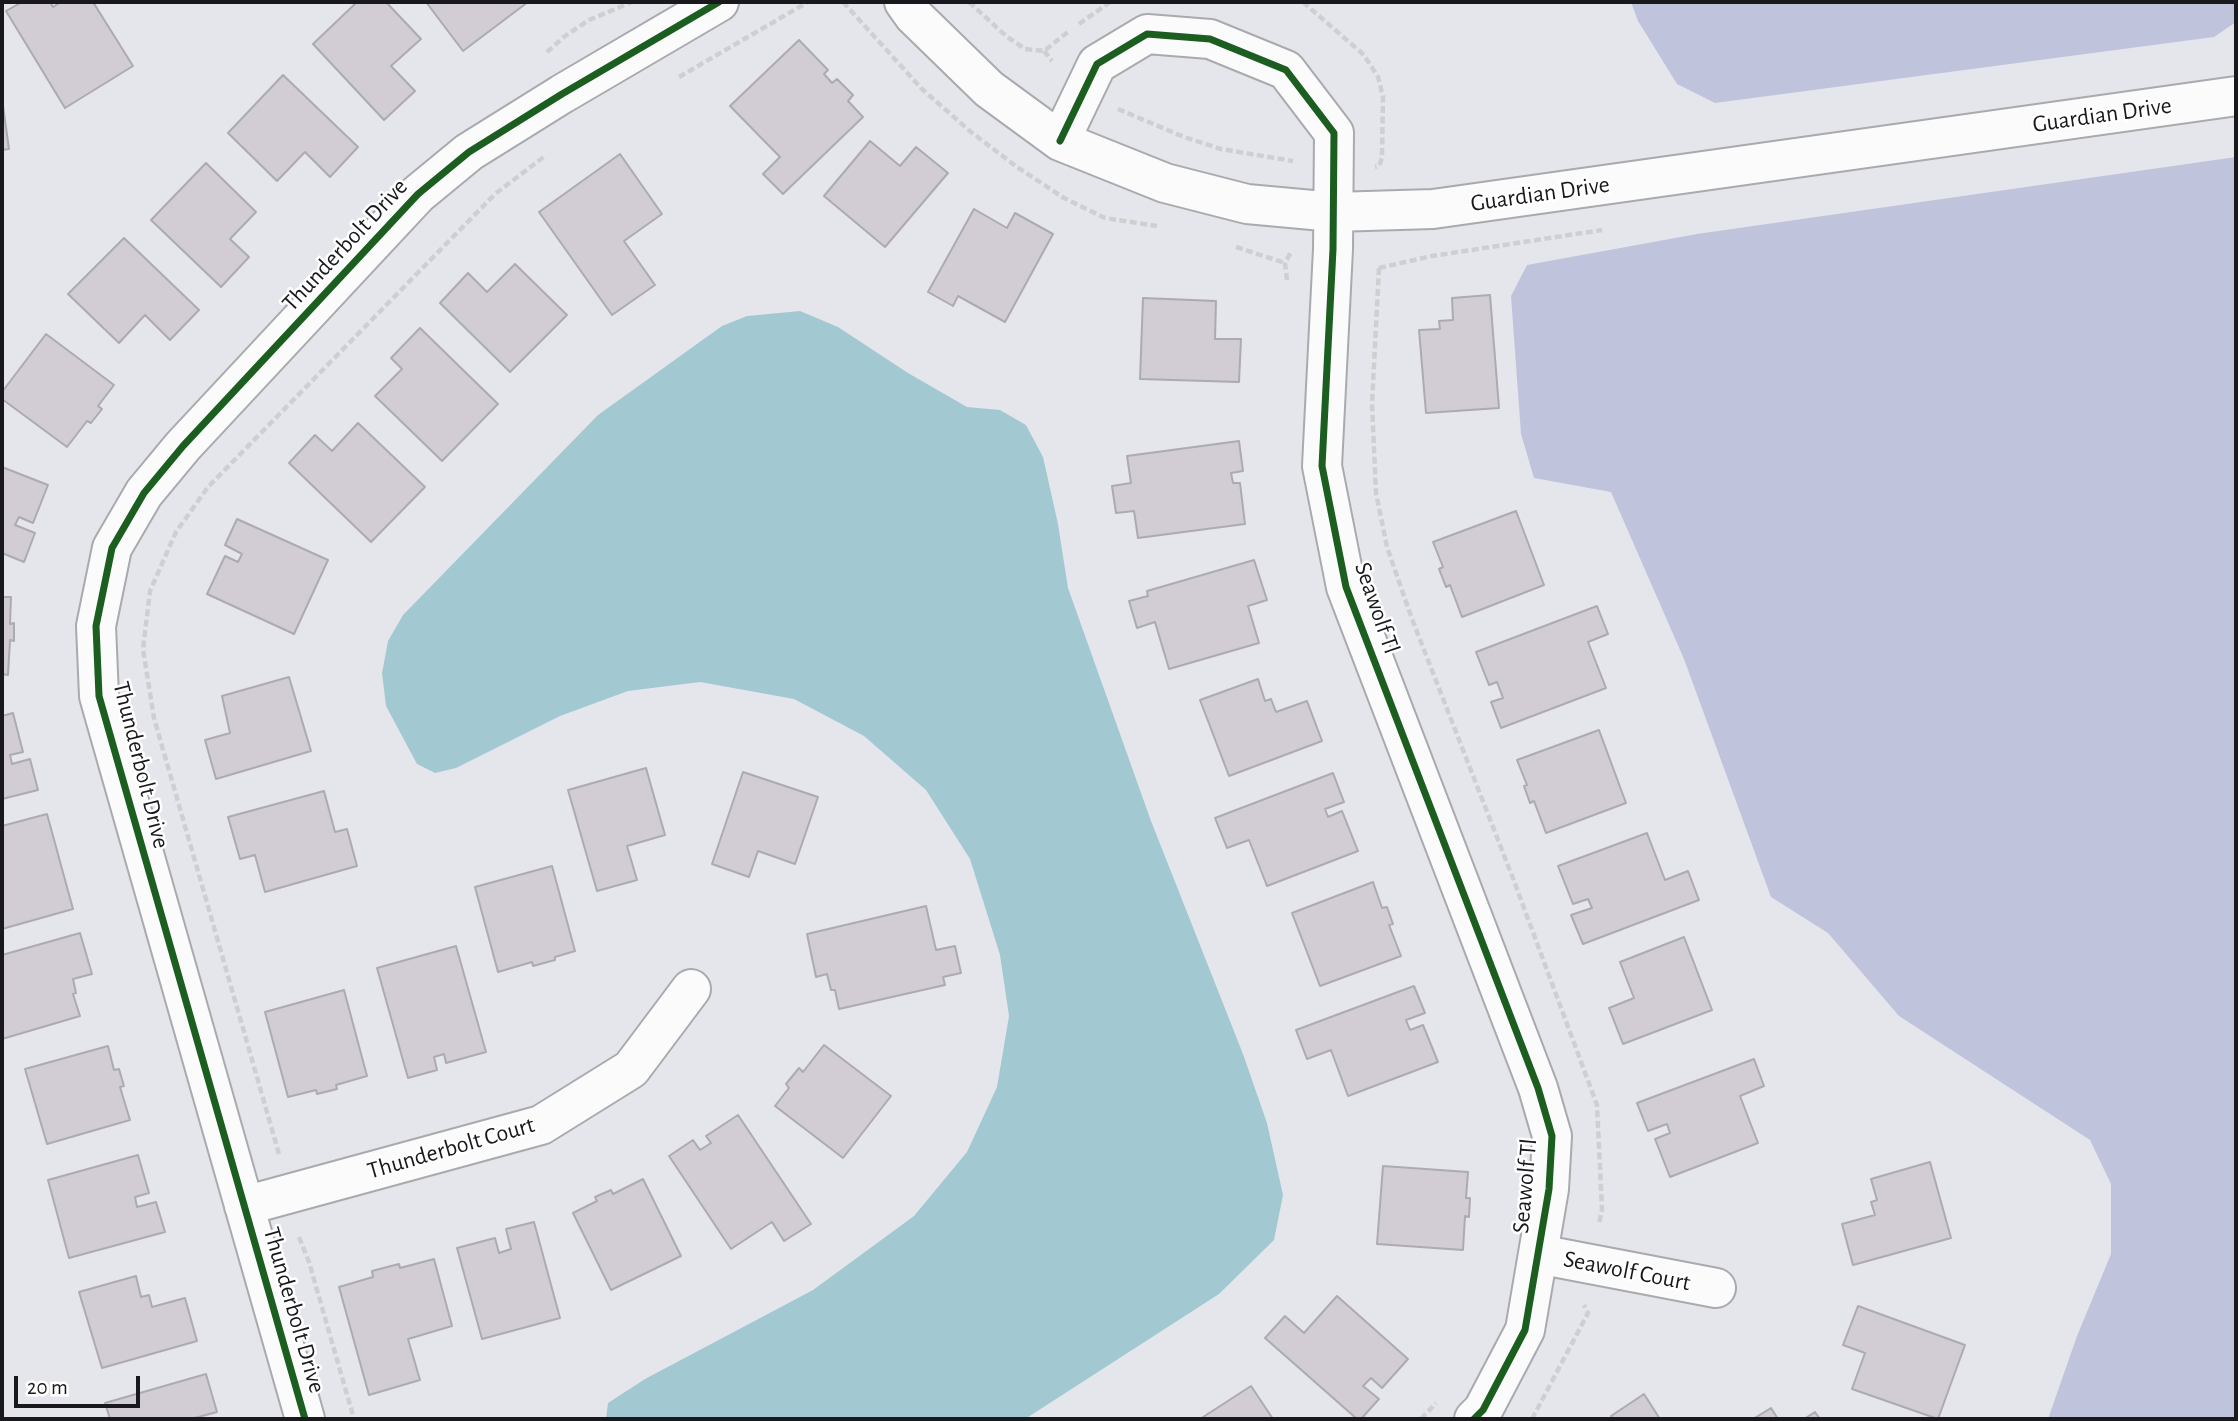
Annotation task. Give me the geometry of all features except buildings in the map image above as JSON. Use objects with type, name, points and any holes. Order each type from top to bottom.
[{"type":"street","name":"Thunderbolt Drive","points":[[305,1419],[99,696],[96,626],[112,548],[144,493],[183,446],[418,194],[469,152],[719,2]]},
{"type":"street","name":"Guardian Drive","points":[[904,2],[914,16],[989,89],[1060,141],[1165,183],[1247,204],[1334,212],[1433,209],[2236,96]]},
{"type":"street","name":"Seawolf Tl","points":[[1060,141],[1097,64],[1147,34],[1210,38],[1286,70],[1334,133],[1334,212],[1322,466],[1346,587],[1538,1088],[1552,1136],[1549,1189],[1525,1330],[1483,1410],[1474,1419]]},
{"type":"street","name":"Thunderbolt Court","points":[[244,1206],[541,1125],[631,1069],[691,989]]},
{"type":"street","name":"Seawolf Court","points":[[1538,1254],[1716,1288]]},
{"type":"path","points":[[538,57],[589,20],[633,2]]},
{"type":"path","points":[[669,83],[808,2]]},
{"type":"path","points":[[969,2],[1006,36],[1025,50],[1044,51],[1055,66],[1110,106],[1184,137],[1221,149],[1280,159],[1372,169],[1379,166],[1382,158],[1384,97],[1378,77],[1364,55],[1303,2]]},
{"type":"path","points":[[354,1419],[309,1262],[300,1240],[154,718],[144,649],[150,591],[177,532],[208,487],[495,194],[546,156]]},
{"type":"shaded area","points":[[1631,2],[2236,2],[2236,22],[2214,37],[1715,103],[1677,84],[1638,21]]},
{"type":"shaded area","points":[[2236,157],[2236,1419],[2048,1419],[2077,1336],[2111,1254],[2111,1184],[2090,1140],[1899,1016],[1828,933],[1771,897],[1684,659],[1611,492],[1534,478],[1521,434],[1511,296],[1527,265],[1697,234]]},
{"type":"shaded area","points":[[800,311],[838,327],[908,373],[967,407],[1000,410],[1026,425],[1043,457],[1058,524],[1068,588],[1151,821],[1243,1054],[1267,1123],[1283,1195],[1274,1240],[1219,1294],[1025,1419],[606,1419],[608,1403],[645,1379],[813,1290],[914,1216],[967,1152],[997,1087],[1009,1016],[1000,955],[970,859],[926,790],[864,736],[794,699],[700,682],[628,691],[560,716],[456,768],[435,773],[417,764],[386,706],[382,673],[388,641],[403,615],[598,415],[722,326],[747,316]]},
{"type":"cycle path","points":[[305,1419],[99,696],[96,626],[112,548],[144,493],[183,446],[418,194],[469,152],[719,2]]},
{"type":"cycle path","points":[[1060,141],[1097,64],[1147,34],[1210,39],[1286,70],[1334,133],[1333,249],[1322,466],[1346,587],[1538,1088],[1552,1136],[1549,1189],[1525,1330],[1483,1410],[1474,1419]]}]
